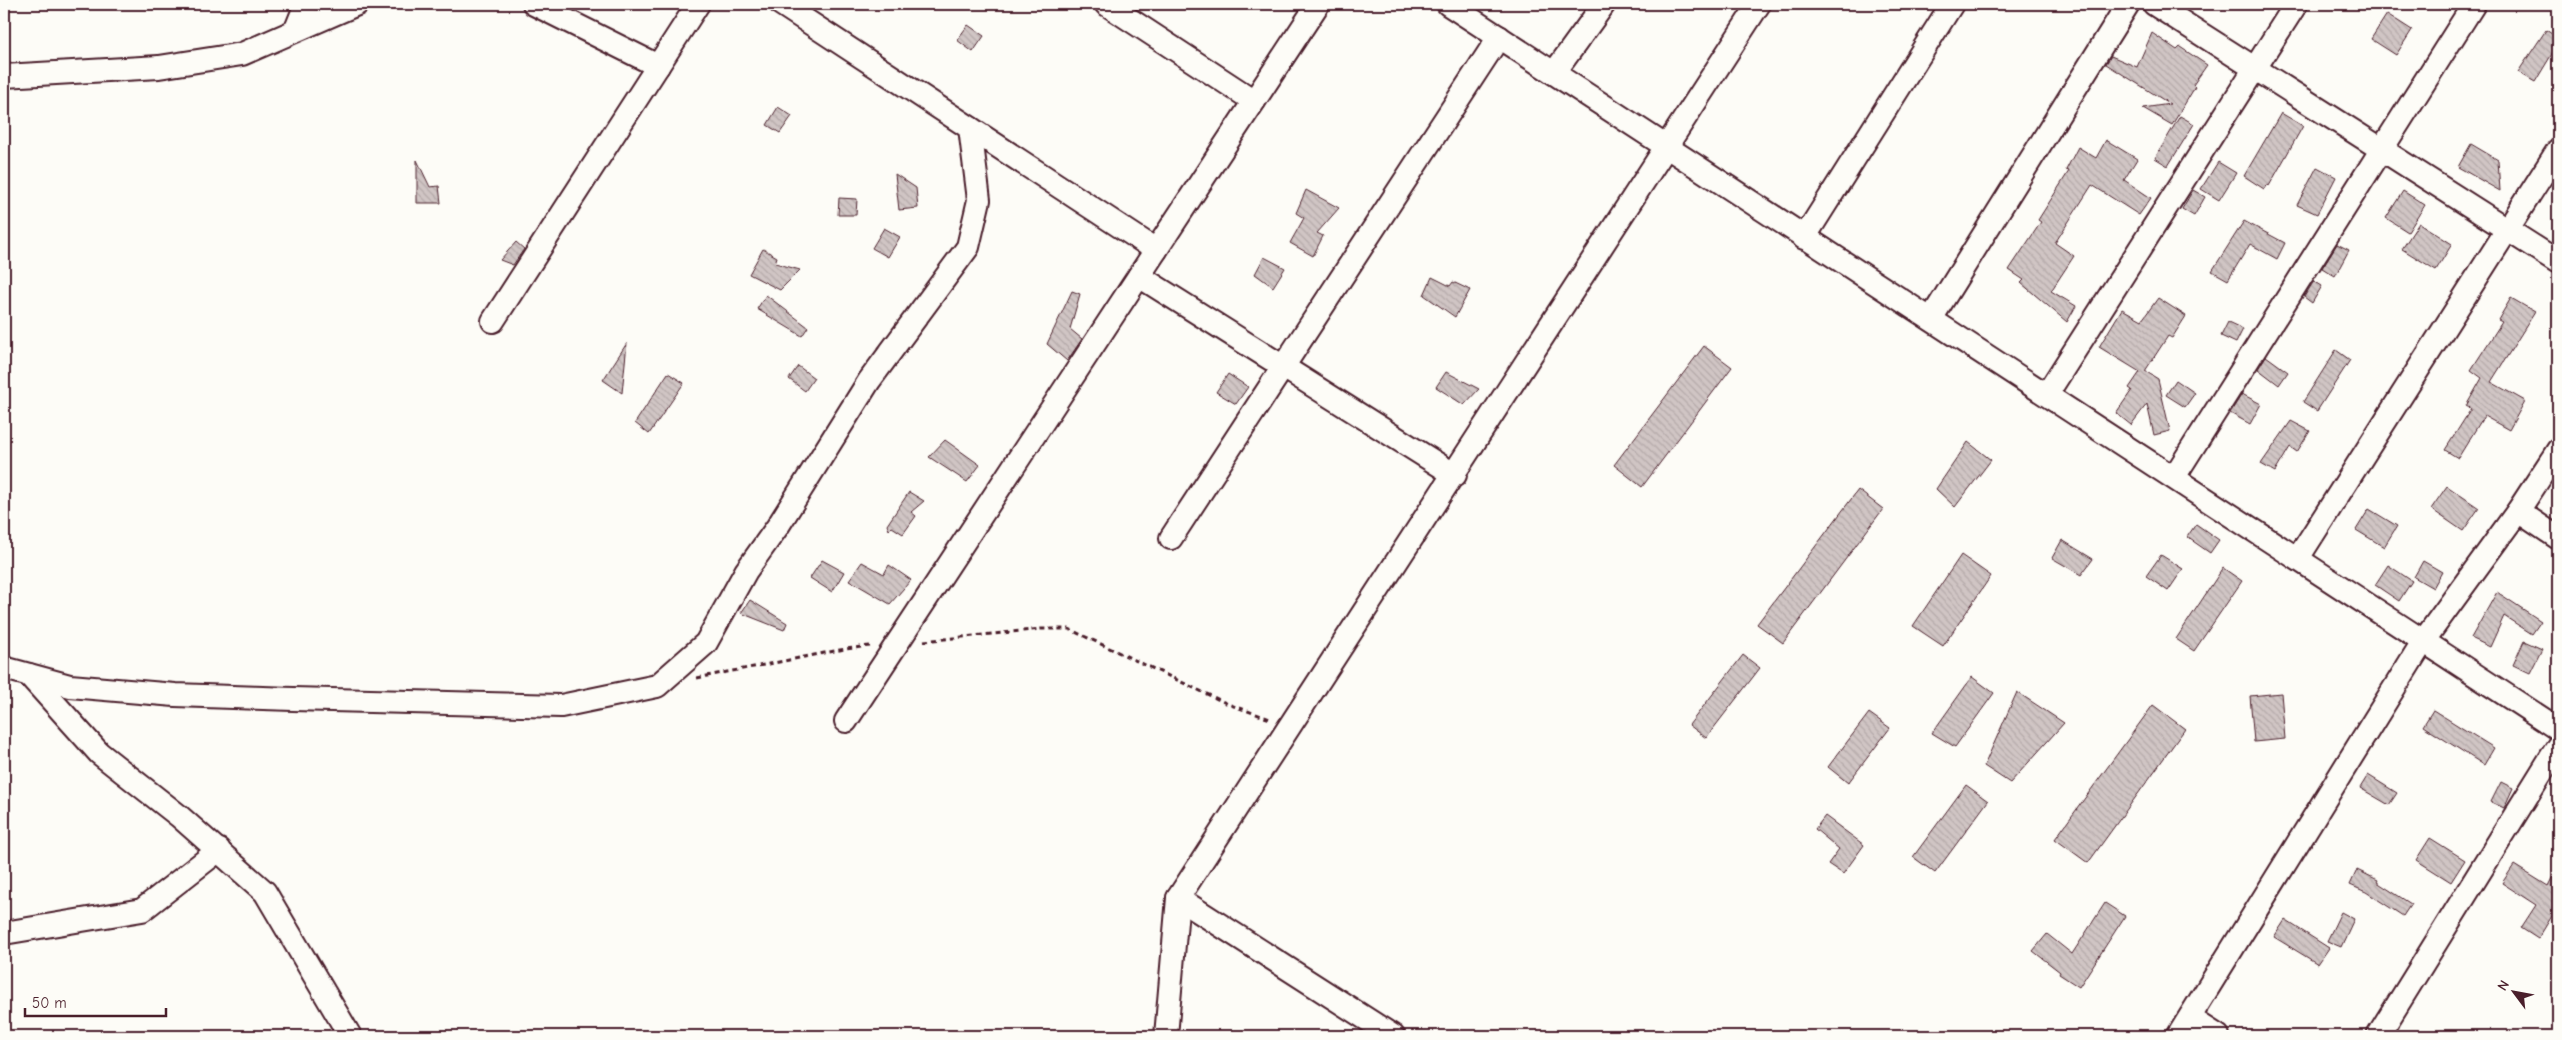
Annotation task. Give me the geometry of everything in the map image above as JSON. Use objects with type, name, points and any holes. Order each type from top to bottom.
[{"type":"street","points":[[296,29],[306,4]]},
{"type":"street","points":[[4,76],[159,67],[242,54],[357,4]]},
{"type":"street","points":[[534,4],[658,66]]},
{"type":"street","points":[[493,321],[698,4]]},
{"type":"street","points":[[781,4],[1156,250]]},
{"type":"street","points":[[1106,4],[1254,101]]},
{"type":"street","points":[[846,721],[1318,4]]},
{"type":"street","points":[[1448,4],[2558,729]]},
{"type":"street","points":[[1554,73],[1604,4]]},
{"type":"street","points":[[1166,1036],[1178,898],[1455,475],[1759,4]]},
{"type":"street","points":[[1804,238],[1952,4]]},
{"type":"street","points":[[1931,320],[2128,4]]},
{"type":"street","points":[[2154,4],[2558,262]]},
{"type":"street","points":[[2047,394],[2296,4]]},
{"type":"street","points":[[2174,477],[2474,4]]},
{"type":"street","points":[[1171,538],[1499,37]]},
{"type":"street","points":[[4,668],[70,686],[175,695],[561,706],[657,686],[706,643],[746,570],[778,526],[869,381],[968,246],[979,200],[970,128]]},
{"type":"street","points":[[2298,558],[2558,150]]},
{"type":"street","points":[[1139,276],[1455,475]]},
{"type":"street","points":[[2218,1036],[2184,1027],[2424,640],[2518,512],[2558,450]]},
{"type":"street","points":[[2518,512],[2558,538]]},
{"type":"street","points":[[29,675],[100,753],[180,816],[265,892],[350,1036]]},
{"type":"street","points":[[2378,1036],[2558,746]]},
{"type":"street","points":[[4,933],[142,910],[219,850]]},
{"type":"street","points":[[1178,898],[1393,1036]]},
{"type":"path","points":[[695,678],[845,649],[1041,629],[1069,629],[1228,704],[1290,726]]},
{"type":"building","points":[[2387,14],[2412,30],[2396,55],[2371,39]]},
{"type":"building","points":[[968,25],[984,36],[973,52],[957,40]]},
{"type":"building","points":[[2546,30],[2558,38],[2558,44],[2535,82],[2518,72]]},
{"type":"building","points":[[2152,33],[2177,50],[2180,47],[2207,65],[2193,85],[2195,87],[2172,125],[2143,108],[2170,104],[2106,64],[2111,56],[2137,67]]},
{"type":"building","points":[[778,107],[792,116],[780,133],[767,125]]},
{"type":"building","points":[[2281,113],[2303,126],[2269,186],[2267,184],[2264,189],[2244,176]]},
{"type":"building","points":[[2180,116],[2194,124],[2168,166],[2155,158]]},
{"type":"building","points":[[2106,140],[2137,159],[2124,180],[2151,198],[2139,215],[2092,185],[2055,243],[2074,256],[2051,291],[2076,306],[2067,322],[2021,283],[2024,280],[2009,270],[2041,222],[2038,220],[2069,171],[2066,170],[2078,147],[2096,158]]},
{"type":"building","points":[[2471,144],[2498,160],[2500,191],[2458,167]]},
{"type":"building","points":[[417,160],[430,187],[439,186],[441,203],[417,203]]},
{"type":"building","points":[[2218,162],[2236,173],[2219,200],[2201,189]]},
{"type":"building","points":[[2317,167],[2336,177],[2317,214],[2297,205]]},
{"type":"building","points":[[895,174],[916,188],[918,208],[899,210]]},
{"type":"building","points":[[1306,190],[1339,208],[1317,233],[1323,236],[1313,256],[1290,243],[1304,218],[1296,213]]},
{"type":"building","points":[[2193,190],[2205,197],[2194,216],[2182,209]]},
{"type":"building","points":[[2403,191],[2425,205],[2408,232],[2386,218]]},
{"type":"building","points":[[839,198],[857,199],[856,215],[838,215]]},
{"type":"building","points":[[2244,221],[2285,243],[2277,259],[2250,244],[2228,280],[2212,271]]},
{"type":"building","points":[[2419,223],[2452,244],[2436,270],[2402,249]]},
{"type":"building","points":[[884,228],[900,237],[888,257],[872,248]]},
{"type":"building","points":[[516,242],[524,249],[513,265],[500,260]]},
{"type":"building","points":[[2337,244],[2349,250],[2335,276],[2322,268]]},
{"type":"building","points":[[763,249],[777,257],[775,263],[800,270],[780,290],[749,274]]},
{"type":"building","points":[[1264,257],[1285,268],[1273,287],[1255,274]]},
{"type":"building","points":[[1432,277],[1450,286],[1453,282],[1470,290],[1455,317],[1424,295]]},
{"type":"building","points":[[2314,281],[2322,286],[2312,303],[2304,297]]},
{"type":"building","points":[[1072,291],[1080,294],[1070,329],[1082,339],[1067,361],[1047,344]]},
{"type":"building","points":[[766,295],[808,327],[802,336],[757,309]]},
{"type":"building","points":[[2158,298],[2186,316],[2172,338],[2168,336],[2145,371],[2158,379],[2170,431],[2154,435],[2147,404],[2131,425],[2116,413],[2132,390],[2129,388],[2140,372],[2099,347],[2122,309],[2142,320]]},
{"type":"building","points":[[2511,298],[2535,312],[2491,382],[2525,401],[2509,430],[2484,416],[2458,458],[2445,450],[2471,409],[2466,406],[2482,378],[2471,370],[2502,322],[2498,320]]},
{"type":"building","points":[[2228,322],[2243,329],[2236,343],[2221,336]]},
{"type":"building","points":[[627,343],[622,393],[603,380]]},
{"type":"building","points":[[1704,346],[1732,367],[1642,487],[1614,465]]},
{"type":"building","points":[[2336,350],[2350,360],[2317,411],[2303,402]]},
{"type":"building","points":[[2266,356],[2288,372],[2279,385],[2258,369]]},
{"type":"building","points":[[798,366],[814,378],[805,391],[789,379]]},
{"type":"building","points":[[1446,372],[1479,389],[1464,405],[1436,387]]},
{"type":"building","points":[[668,373],[684,383],[649,434],[635,423]]},
{"type":"building","points":[[1228,374],[1248,387],[1236,404],[1216,392]]},
{"type":"building","points":[[2176,380],[2195,393],[2185,407],[2166,395]]},
{"type":"building","points":[[2242,394],[2261,404],[2250,424],[2230,413]]},
{"type":"building","points":[[2291,421],[2310,431],[2297,452],[2290,447],[2275,472],[2261,464]]},
{"type":"building","points":[[945,440],[980,465],[967,482],[929,457]]},
{"type":"building","points":[[1968,442],[1991,460],[1955,507],[1936,489]]},
{"type":"building","points":[[2447,486],[2479,508],[2463,531],[2431,509]]},
{"type":"building","points":[[1858,490],[1883,509],[1783,643],[1757,624]]},
{"type":"building","points":[[909,492],[924,501],[911,512],[916,516],[903,534],[892,527],[889,530],[887,525]]},
{"type":"building","points":[[2369,509],[2397,526],[2384,547],[2356,530]]},
{"type":"building","points":[[2196,524],[2219,540],[2210,553],[2187,537]]},
{"type":"building","points":[[2062,540],[2093,559],[2081,575],[2052,558]]},
{"type":"building","points":[[1961,555],[1991,576],[1943,646],[1913,626]]},
{"type":"building","points":[[2161,555],[2183,569],[2168,591],[2146,576]]},
{"type":"building","points":[[822,560],[844,572],[832,592],[810,578]]},
{"type":"building","points":[[2423,561],[2442,572],[2433,588],[2414,577]]},
{"type":"building","points":[[862,562],[884,574],[889,565],[911,580],[890,604],[849,580]]},
{"type":"building","points":[[2388,565],[2412,581],[2399,601],[2375,585]]},
{"type":"building","points":[[2223,568],[2242,581],[2194,651],[2176,639]]},
{"type":"building","points":[[2497,592],[2541,621],[2532,634],[2504,616],[2490,647],[2471,638]]},
{"type":"building","points":[[750,600],[787,623],[784,630],[741,613]]},
{"type":"building","points":[[2524,641],[2542,649],[2530,673],[2513,665]]},
{"type":"building","points":[[1743,655],[1760,668],[1706,738],[1689,725]]},
{"type":"building","points":[[1972,677],[1994,693],[1955,747],[1932,733]]},
{"type":"building","points":[[2017,692],[2064,723],[2010,783],[1984,766]]},
{"type":"building","points":[[2281,693],[2285,739],[2254,742],[2250,696]]},
{"type":"building","points":[[2153,705],[2185,729],[2088,863],[2055,839]]},
{"type":"building","points":[[2433,710],[2494,748],[2484,765],[2423,726]]},
{"type":"building","points":[[1869,713],[1890,728],[1848,783],[1828,767]]},
{"type":"building","points":[[2368,775],[2397,793],[2389,805],[2360,788]]},
{"type":"building","points":[[2501,782],[2513,788],[2504,808],[2491,802]]},
{"type":"building","points":[[1966,785],[1988,801],[1935,873],[1913,857]]},
{"type":"building","points":[[1825,816],[1864,845],[1843,874],[1828,864],[1839,849],[1815,829]]},
{"type":"building","points":[[2430,838],[2465,860],[2451,882],[2416,860]]},
{"type":"building","points":[[2514,865],[2548,886],[2558,866],[2558,906],[2538,939],[2521,928],[2536,905],[2502,883]]},
{"type":"building","points":[[2357,870],[2378,880],[2377,882],[2411,904],[2403,916],[2366,892],[2350,885]]},
{"type":"building","points":[[2105,903],[2125,916],[2079,987],[2059,974],[2060,972],[2033,951],[2047,934],[2072,954]]},
{"type":"building","points":[[2341,912],[2354,919],[2341,947],[2327,941]]},
{"type":"building","points":[[2285,920],[2329,948],[2318,964],[2274,937]]}]
